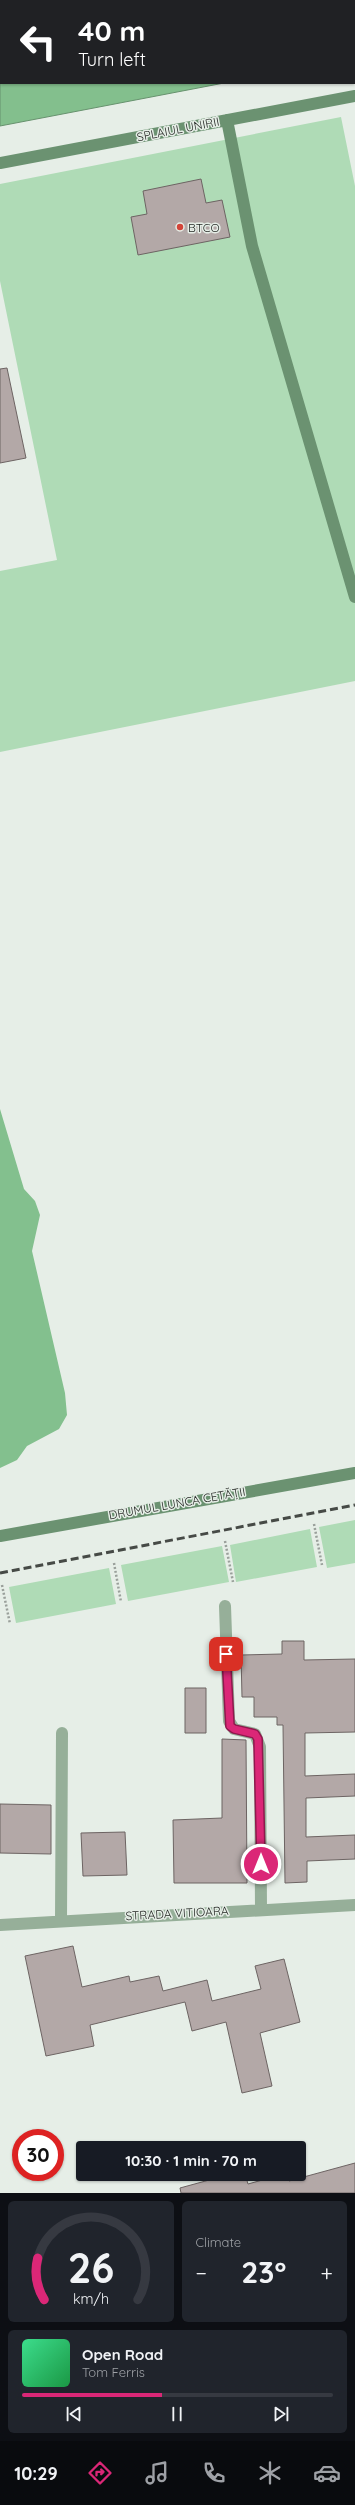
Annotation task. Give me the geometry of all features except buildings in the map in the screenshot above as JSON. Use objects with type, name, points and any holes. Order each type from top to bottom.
[{"type":"street","name":"SPLAIUL UNIRII","points":[[0,163],[355,96]]},
{"type":"street","points":[[227,120],[252,246],[355,597]]},
{"type":"street","name":"DRUMUL LUNCA CETĂȚII","points":[[0,1536],[355,1473]]},
{"type":"street","points":[[225,1606],[229,1721],[234,1729],[255,1734],[260,1747],[261,1908]]},
{"type":"street","points":[[62,1733],[62,1920]]},
{"type":"street","name":"STRADA VITIOARA","points":[[0,1925],[261,1908],[355,1905]]},
{"type":"path","points":[[314,1524],[322,1565]]},
{"type":"path","points":[[225,1541],[233,1582]]},
{"type":"path","points":[[114,1563],[121,1602]]},
{"type":"path","points":[[2,1585],[10,1624]]},
{"type":"shaded area","points":[[0,84],[219,84],[0,126]]},
{"type":"shaded area","points":[[341,117],[355,186],[355,681],[0,752],[0,571],[57,560],[0,281],[0,184]]},
{"type":"shaded area","points":[[0,1109],[24,1189],[35,1201],[40,1215],[32,1251],[65,1393],[67,1415],[59,1429],[27,1446],[17,1460],[0,1468]]},
{"type":"shaded area","points":[[355,1520],[355,1563],[327,1568],[319,1527]]},
{"type":"shaded area","points":[[310,1529],[317,1567],[236,1582],[230,1545]]},
{"type":"shaded area","points":[[222,1546],[229,1582],[128,1601],[121,1565]]},
{"type":"shaded area","points":[[109,1568],[116,1604],[16,1623],[9,1587]]},
{"type":"railway","points":[[0,1573],[355,1505]]},
{"type":"place","name":"BTCO","points":[[180,227]]},
{"type":"route","points":[[226,1654],[228,1717],[230,1726],[234,1729],[255,1734],[260,1747],[261,1864]]}]
